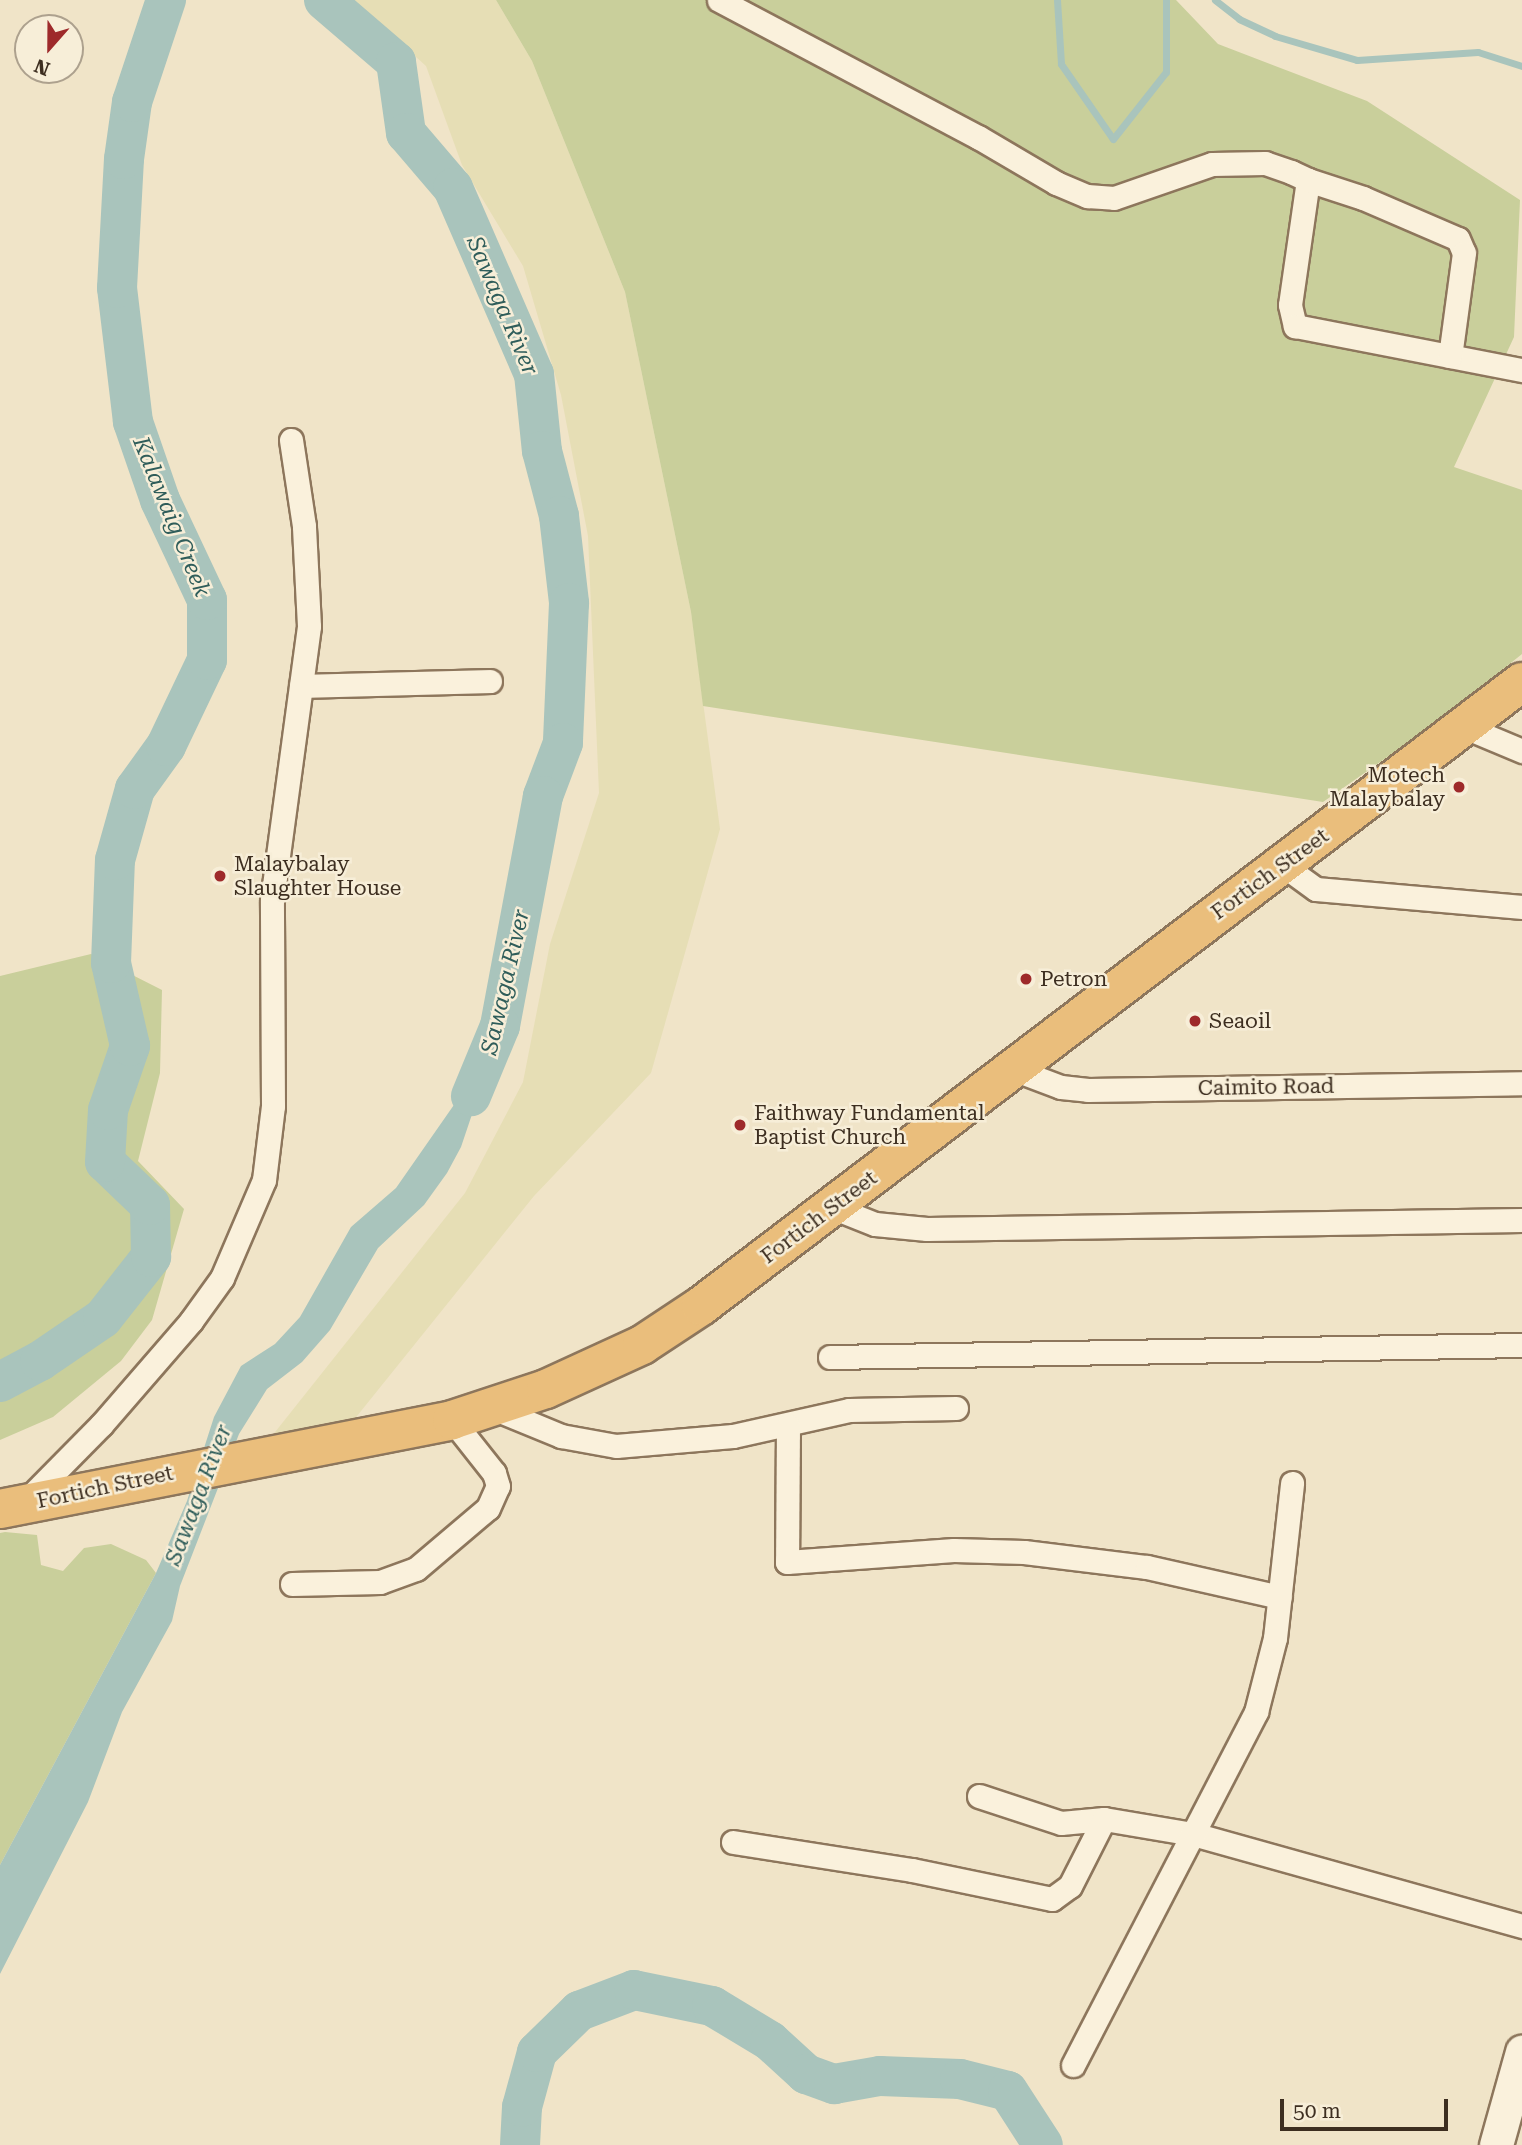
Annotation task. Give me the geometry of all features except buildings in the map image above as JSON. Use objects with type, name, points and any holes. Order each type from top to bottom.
[{"type":"highway","name":"Fortich Street","points":[[11,1506],[97,1486],[452,1420],[494,1408],[642,1345],[701,1306],[1284,866],[1522,682]]},
{"type":"main road","points":[[1496,2145],[1522,2052]]},
{"type":"street","points":[[719,0],[978,136],[1056,183],[1087,196],[1114,198],[1212,164],[1265,163],[1363,198],[1458,239],[1464,253],[1450,356]]},
{"type":"street","points":[[1308,180],[1290,304],[1295,326],[1522,370]]},
{"type":"street","points":[[11,1506],[101,1425],[191,1321],[222,1278],[264,1180],[273,1106],[272,901],[301,686],[309,597],[291,440]]},
{"type":"street","points":[[301,686],[490,681]]},
{"type":"street","points":[[1465,727],[1522,751]]},
{"type":"street","points":[[1284,866],[1316,889],[1522,907]]},
{"type":"street","name":"Caimito Road","points":[[1013,1069],[1061,1087],[1088,1090],[1522,1083]]},
{"type":"street","points":[[832,1207],[875,1224],[928,1229],[1522,1220]]},
{"type":"street","points":[[830,1357],[1522,1345]]},
{"type":"street","points":[[494,1408],[561,1436],[616,1446],[694,1441],[788,1426],[849,1410],[956,1408]]},
{"type":"street","points":[[292,1584],[380,1582],[416,1569],[488,1508],[498,1486],[494,1473],[452,1420]]},
{"type":"street","points":[[788,1426],[788,1562],[954,1550],[1024,1552],[1147,1567],[1280,1597]]},
{"type":"street","points":[[1073,2065],[1256,1712],[1269,1675],[1292,1483]]},
{"type":"street","points":[[979,1797],[1061,1823],[1104,1819],[1193,1834],[1522,1926]]},
{"type":"street","points":[[733,1842],[912,1870],[1052,1899],[1070,1886],[1104,1819]]},
{"type":"shaded area","points":[[353,0],[496,0],[532,61],[625,292],[691,612],[720,829],[651,1073],[534,1196],[349,1426],[264,1446],[465,1193],[523,1082],[550,944],[599,793],[588,536],[561,395],[523,266],[462,165],[426,66]]},
{"type":"green space","points":[[496,0],[1176,0],[1218,44],[1367,101],[1520,200],[1514,337],[1454,467],[1522,490],[1522,654],[1436,723],[1323,802],[703,706],[691,612],[625,292],[532,61]]},
{"type":"green space","points":[[91,954],[162,990],[160,1073],[138,1161],[184,1209],[152,1320],[121,1361],[53,1417],[0,1440],[0,976]]},
{"type":"green space","points":[[0,1533],[37,1535],[41,1565],[63,1571],[84,1548],[111,1544],[146,1560],[156,1573],[0,1865]]},
{"type":"water","points":[[495,1046],[461,1147],[447,1173],[424,1205],[378,1248],[330,1330],[302,1362],[267,1389],[239,1434],[180,1586],[172,1621],[122,1712],[88,1802],[0,1974],[0,1865],[156,1573],[187,1501],[214,1417],[241,1366],[275,1344],[300,1317],[351,1227],[396,1188]]},
{"type":"waterway","name":"Kalawaig Creek","points":[[0,1382],[40,1361],[103,1318],[151,1257],[150,1205],[105,1162],[108,1110],[130,1046],[111,963],[115,860],[135,789],[166,746],[207,660],[207,600],[160,500],[133,422],[117,288],[124,159],[132,102],[166,0]]},
{"type":"waterway","name":"Sawaga River","points":[[324,0],[396,62],[406,133],[453,188],[534,374],[542,451],[559,516],[569,603],[563,743],[543,796],[500,1026],[471,1096]]},
{"type":"waterway","points":[[1057,0],[1061,64],[1113,139],[1166,72],[1166,0]]},
{"type":"waterway","points":[[1215,0],[1239,19],[1275,36],[1357,60],[1478,52],[1522,66]]},
{"type":"waterway","points":[[520,2145],[522,2107],[537,2052],[579,2011],[634,1990],[712,2006],[770,2041],[806,2074],[834,2084],[880,2076],[960,2079],[1008,2091],[1043,2145]]},
{"type":"place","name":"Motech Malaybalay","points":[[1459,787]]},
{"type":"place","name":"Malaybalay Slaughter House","points":[[220,876]]},
{"type":"place","name":"Petron","points":[[1026,979]]},
{"type":"place","name":"Seaoil","points":[[1195,1021]]},
{"type":"place","name":"Faithway Fundamental Baptist Church","points":[[740,1125]]}]
